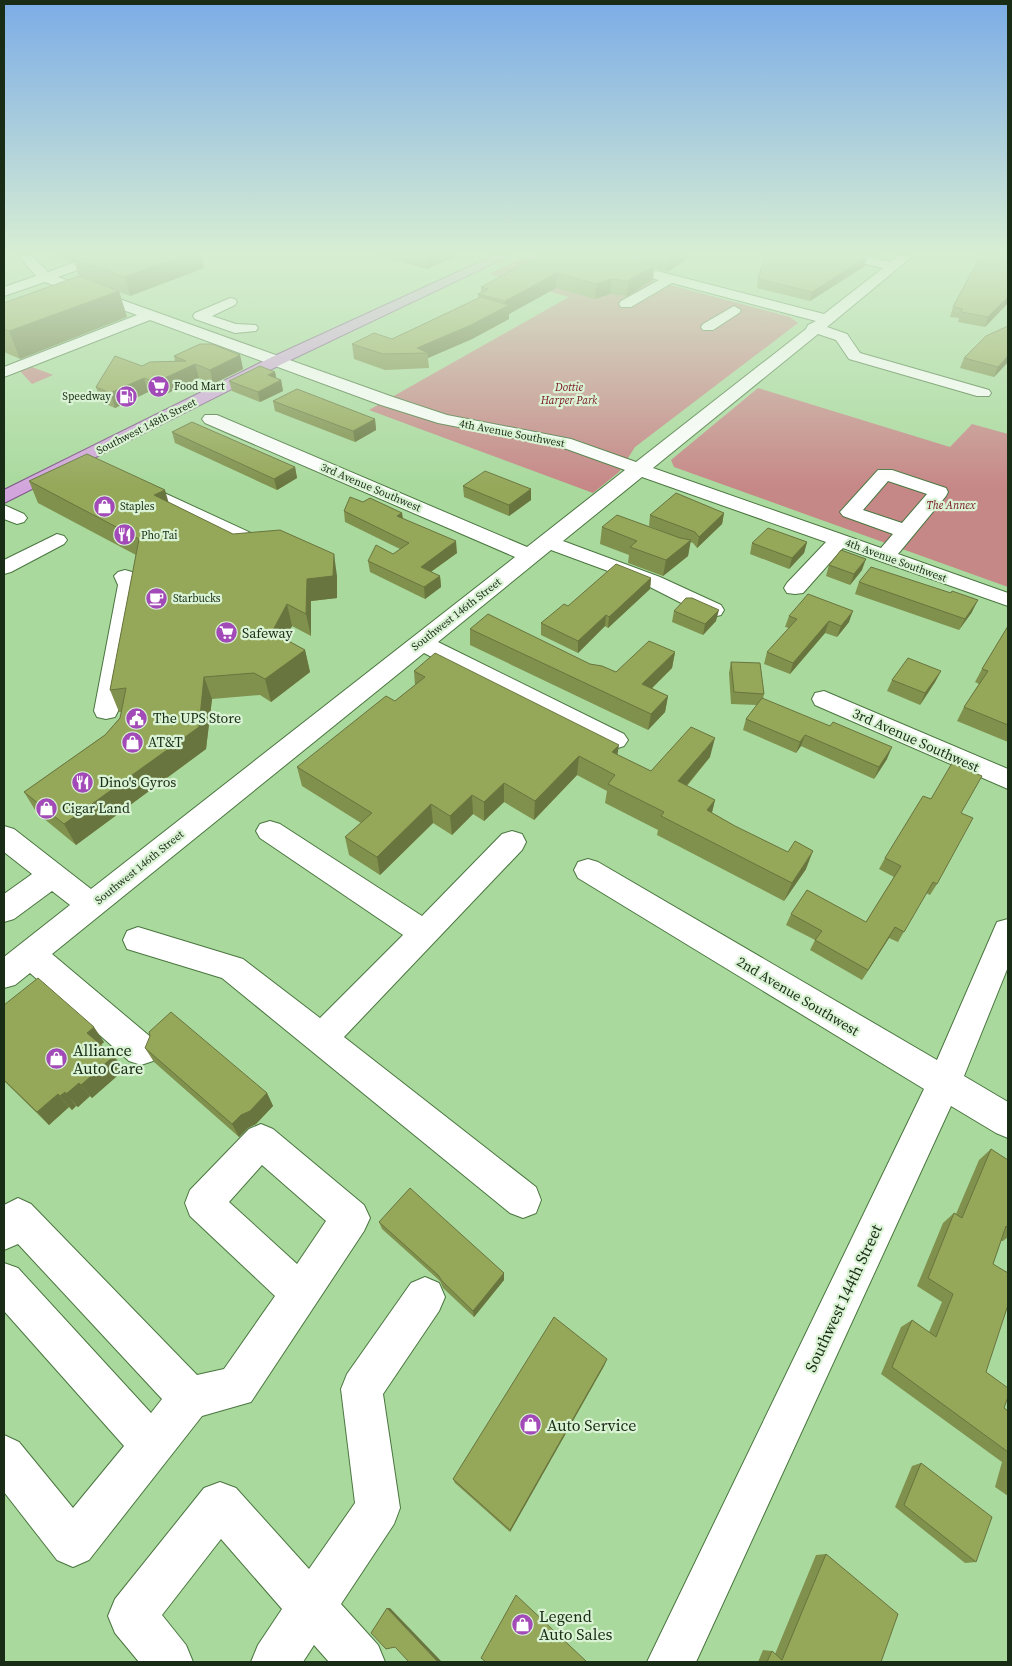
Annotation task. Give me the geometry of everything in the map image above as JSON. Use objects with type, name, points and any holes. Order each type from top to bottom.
[{"type":"main road","name":"Southwest 148th Street","points":[[4,497],[276,361],[337,333]]},
{"type":"street","points":[[4,372],[104,333]]},
{"type":"street","name":"4th Avenue Southwest","points":[[199,333],[444,419],[565,443],[1008,600]]},
{"type":"street","name":"Southwest 146th Street","points":[[4,975],[548,542],[595,515],[641,470],[808,333]]},
{"type":"street","points":[[835,333],[842,337],[854,356],[983,393]]},
{"type":"street","name":"3rd Avenue Southwest","points":[[211,419],[531,556]]},
{"type":"street","points":[[885,556],[939,492],[885,474],[850,512],[905,532]]},
{"type":"street","points":[[121,479],[257,543]]},
{"type":"street","points":[[4,568],[57,540]]},
{"type":"street","points":[[795,588],[839,540]]},
{"type":"street","points":[[548,542],[654,581],[713,610]]},
{"type":"street","points":[[106,712],[130,585],[125,576]]},
{"type":"street","points":[[464,608],[490,620]]},
{"type":"street","points":[[420,642],[615,740]]},
{"type":"street","name":"3rd Avenue Southwest","points":[[824,700],[1008,780]]},
{"type":"street","points":[[270,830],[424,933]]},
{"type":"street","points":[[4,837],[91,905]]},
{"type":"street","points":[[321,1039],[512,842]]},
{"type":"street","name":"2nd Avenue Southwest","points":[[588,870],[1008,1121]]},
{"type":"street","points":[[4,910],[52,875]]},
{"type":"street","name":"Southwest 144th Street","points":[[671,1662],[944,1084],[1008,931]]},
{"type":"street","points":[[138,940],[232,968],[523,1200]]},
{"type":"street","points":[[30,954],[141,1050]]},
{"type":"street","points":[[4,1231],[18,1217],[190,1398]]},
{"type":"street","points":[[4,1282],[152,1446]]},
{"type":"street","points":[[4,1457],[73,1544],[190,1398],[236,1387],[300,1293]]},
{"type":"street","points":[[276,1662],[378,1508],[362,1389],[425,1297]]},
{"type":"street","points":[[169,1662],[132,1616],[220,1504],[361,1662]]},
{"type":"green space","name":"Dottie Harper Park","points":[[506,333],[785,333],[635,447],[619,472],[593,493],[369,410]]},
{"type":"green space","points":[[32,367],[53,375],[32,384],[20,371]]},
{"type":"green space","name":"The Annex","points":[[758,388],[950,447],[972,424],[1008,434],[1008,587],[674,467],[671,460]]},
{"type":"building","points":[[374,333],[392,339],[405,333],[453,333],[417,348],[428,353],[383,354],[352,344]]},
{"type":"building","points":[[993,333],[1008,333],[1008,356],[998,367],[964,358],[986,336]]},
{"type":"building","points":[[200,344],[212,344],[240,355],[210,370],[195,364],[156,382],[144,378],[110,393],[96,387],[115,356],[142,366],[150,362],[186,361],[174,356]]},
{"type":"building","points":[[260,366],[275,372],[268,375],[281,380],[258,392],[229,381]]},
{"type":"building","points":[[297,389],[375,419],[353,431],[273,401]]},
{"type":"building","points":[[192,422],[295,467],[274,479],[172,432]]},
{"type":"building","points":[[87,454],[165,490],[154,495],[233,534],[280,530],[334,554],[333,576],[307,579],[306,614],[287,604],[272,632],[305,650],[265,679],[254,673],[204,677],[199,727],[64,824],[24,792],[105,735],[120,718],[126,688],[110,690],[139,539],[29,481]]},
{"type":"building","points":[[485,471],[531,489],[509,505],[463,486]]},
{"type":"building","points":[[676,493],[724,513],[699,537],[695,532],[650,515]]},
{"type":"building","points":[[350,497],[363,502],[370,498],[402,513],[397,516],[456,541],[421,567],[440,576],[424,587],[368,561],[376,545],[393,554],[409,543],[344,511]]},
{"type":"building","points":[[617,515],[680,538],[691,540],[666,560],[630,547],[637,541],[602,527]]},
{"type":"building","points":[[768,528],[807,542],[792,558],[752,543]]},
{"type":"building","points":[[841,550],[866,559],[854,574],[829,565]]},
{"type":"building","points":[[616,564],[651,578],[609,617],[606,615],[578,641],[541,623],[564,604],[568,606]]},
{"type":"building","points":[[871,567],[978,600],[965,619],[859,582]]},
{"type":"building","points":[[808,594],[853,611],[841,626],[829,621],[793,663],[767,652],[797,619],[789,616]]},
{"type":"building","points":[[686,598],[692,598],[719,610],[705,624],[674,611]]},
{"type":"building","points":[[488,614],[590,664],[602,666],[616,672],[649,641],[675,652],[642,684],[668,696],[651,714],[470,629]]},
{"type":"building","points":[[1008,626],[1008,725],[964,707],[988,671],[982,669]]},
{"type":"building","points":[[435,653],[619,745],[612,752],[651,771],[691,727],[715,738],[678,781],[715,800],[707,810],[735,826],[788,852],[795,841],[813,851],[792,883],[661,816],[664,812],[608,784],[615,775],[579,756],[535,801],[504,783],[484,802],[472,795],[450,816],[431,804],[377,857],[345,837],[372,813],[297,767],[386,696],[395,701],[425,677],[414,671]]},
{"type":"building","points":[[908,658],[941,671],[925,693],[892,680]]},
{"type":"building","points":[[731,662],[760,663],[764,694],[734,692]]},
{"type":"building","points":[[762,698],[830,726],[833,722],[892,747],[879,767],[805,735],[800,742],[746,719]]},
{"type":"building","points":[[952,763],[982,776],[961,813],[973,818],[937,884],[933,882],[904,932],[895,927],[868,970],[815,940],[822,931],[791,914],[807,890],[866,922],[901,866],[885,858],[923,796],[931,799]]},
{"type":"building","name":"Alliance Auto Care","points":[[38,978],[94,1027],[87,1033],[114,1056],[81,1085],[79,1083],[66,1094],[65,1092],[60,1096],[58,1094],[37,1112],[4,1080],[4,1005]]},
{"type":"building","points":[[171,1012],[267,1093],[250,1111],[241,1115],[232,1124],[145,1048],[150,1036],[149,1032]]},
{"type":"building","points":[[991,1149],[1008,1160],[1008,1228],[1006,1226],[993,1264],[1008,1273],[1008,1305],[986,1372],[1008,1388],[1008,1397],[1004,1408],[1008,1411],[1008,1452],[892,1367],[912,1320],[936,1337],[953,1294],[928,1278],[954,1213],[962,1218]]},
{"type":"building","points":[[410,1188],[504,1273],[473,1311],[438,1275],[379,1222]]},
{"type":"building","name":"Auto Service","points":[[554,1317],[607,1359],[510,1530],[453,1479]]},
{"type":"building","points":[[921,1463],[992,1517],[976,1562],[904,1505]]},
{"type":"building","points":[[826,1554],[898,1614],[881,1662],[767,1662],[772,1651],[782,1660]]},
{"type":"building","name":"Legend Auto Sales","points":[[516,1595],[587,1662],[486,1662],[481,1658]]},
{"type":"building","points":[[387,1608],[438,1662],[409,1662],[395,1647],[386,1649],[371,1633]]},
{"type":"place","name":"Food Mart","points":[[158,386]]},
{"type":"place","name":"Speedway","points":[[127,396]]},
{"type":"place","name":"Staples","points":[[104,506]]},
{"type":"place","name":"Pho Tai","points":[[125,535]]},
{"type":"place","name":"Starbucks","points":[[157,598]]},
{"type":"place","name":"Safeway","points":[[226,633]]},
{"type":"place","name":"The UPS Store","points":[[137,718]]},
{"type":"place","name":"AT&T","points":[[132,742]]},
{"type":"place","name":"Dino's Gyros","points":[[83,782]]},
{"type":"place","name":"Cigar Land","points":[[46,808]]},
{"type":"place","name":"Alliance Auto Care","points":[[57,1059]]},
{"type":"place","name":"Auto Service","points":[[531,1425]]},
{"type":"place","name":"Legend Auto Sales","points":[[523,1625]]}]
